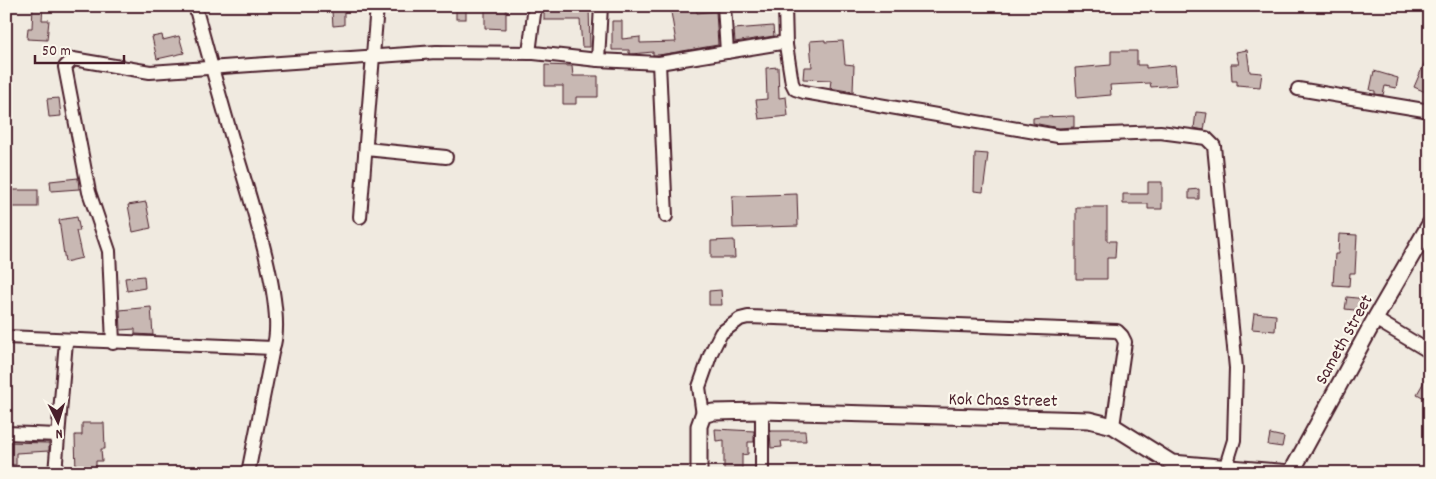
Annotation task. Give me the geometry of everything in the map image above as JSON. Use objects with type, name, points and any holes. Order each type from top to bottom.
[{"type":"street","points":[[195,6],[265,255],[277,323],[277,337],[273,348],[248,473]]},
{"type":"street","points":[[360,217],[377,6]]},
{"type":"street","points":[[529,53],[535,6]]},
{"type":"street","points":[[598,60],[601,6]]},
{"type":"street","points":[[724,6],[727,52]]},
{"type":"street","points":[[785,6],[786,45],[792,82],[795,89],[804,92],[1058,136],[1160,132],[1206,138],[1214,146],[1236,368],[1234,440],[1225,469]]},
{"type":"street","points":[[113,343],[109,251],[89,192],[66,64],[73,59],[150,72],[436,52],[529,53],[598,60],[659,63],[778,43],[786,45]]},
{"type":"street","points":[[659,63],[666,216]]},
{"type":"street","points":[[1298,89],[1430,112]]},
{"type":"street","points":[[366,149],[446,157]]},
{"type":"street","name":"Sameth Street","points":[[1291,473],[1375,319],[1430,224]]},
{"type":"street","points":[[699,473],[699,426],[703,414],[699,387],[711,353],[725,330],[740,319],[748,317],[1117,331],[1125,342],[1113,426]]},
{"type":"street","points":[[1375,319],[1430,352]]},
{"type":"street","points":[[6,338],[273,348]]},
{"type":"street","points":[[55,473],[66,341]]},
{"type":"street","points":[[762,411],[762,473]]},
{"type":"street","name":"Kok Chas Street","points":[[703,414],[762,411],[1089,420],[1113,426],[1172,463],[1225,469],[1291,473]]},
{"type":"street","points":[[6,433],[58,435]]},
{"type":"building","points":[[33,6],[43,6],[42,20],[49,20],[47,40],[27,39],[28,28],[32,28]]},
{"type":"building","points":[[456,6],[466,6],[466,19],[456,19]]},
{"type":"building","points":[[485,6],[506,6],[506,29],[485,28]]},
{"type":"building","points":[[544,6],[589,6],[590,47],[582,47],[580,20],[544,20]]},
{"type":"building","points":[[670,6],[696,6],[697,13],[716,11],[718,45],[659,55],[653,55],[653,52],[631,54],[629,50],[612,50],[612,21],[622,21],[622,39],[640,37],[640,43],[676,42]]},
{"type":"building","points":[[344,10],[344,25],[333,26],[332,11]]},
{"type":"building","points":[[773,26],[774,36],[735,42],[734,29]]},
{"type":"building","points":[[162,35],[163,40],[179,36],[184,53],[157,59],[152,37]]},
{"type":"building","points":[[825,40],[825,42],[843,41],[845,64],[854,65],[853,92],[830,88],[831,80],[803,79],[804,67],[812,67],[810,41]]},
{"type":"building","points":[[1247,50],[1250,72],[1262,73],[1260,87],[1237,85],[1237,81],[1232,81],[1231,64],[1239,64],[1236,52]]},
{"type":"building","points":[[1430,50],[1430,94],[1414,87]]},
{"type":"building","points":[[1111,51],[1137,51],[1137,65],[1146,65],[1146,68],[1175,65],[1177,85],[1151,87],[1150,83],[1110,85],[1111,95],[1077,98],[1075,68],[1111,65]]},
{"type":"building","points":[[545,65],[572,66],[573,76],[598,76],[598,97],[576,97],[576,104],[563,104],[563,86],[545,86]]},
{"type":"building","points":[[778,67],[779,98],[786,97],[788,116],[759,119],[756,100],[767,99],[766,68]]},
{"type":"building","points":[[1374,71],[1398,78],[1396,88],[1385,86],[1383,95],[1375,94],[1375,91],[1370,90]]},
{"type":"building","points":[[59,98],[61,116],[49,117],[47,99]]},
{"type":"building","points":[[1196,112],[1207,113],[1204,130],[1194,128]]},
{"type":"building","points":[[1074,116],[1074,127],[1059,128],[1033,123],[1033,118]]},
{"type":"building","points":[[975,153],[988,154],[983,192],[974,191]]},
{"type":"building","points":[[78,178],[79,189],[51,191],[50,181]]},
{"type":"building","points":[[1148,182],[1162,182],[1162,209],[1148,209],[1148,204],[1123,204],[1123,194],[1148,194]]},
{"type":"building","points":[[1199,189],[1199,199],[1189,199],[1189,190]]},
{"type":"building","points":[[6,190],[38,190],[38,207],[6,207]]},
{"type":"building","points":[[797,194],[798,226],[733,228],[732,196]]},
{"type":"building","points":[[146,202],[151,228],[133,232],[128,205]]},
{"type":"building","points":[[1076,207],[1107,207],[1107,241],[1116,241],[1115,258],[1107,258],[1107,279],[1076,279]]},
{"type":"building","points":[[77,217],[80,231],[76,231],[82,258],[65,262],[59,220]]},
{"type":"building","points":[[1339,234],[1357,235],[1355,273],[1350,273],[1349,286],[1333,285],[1335,254],[1338,254]]},
{"type":"building","points":[[734,240],[735,258],[711,258],[711,241]]},
{"type":"building","points":[[144,276],[145,288],[127,291],[125,278]]},
{"type":"building","points":[[721,290],[722,305],[709,305],[709,291]]},
{"type":"building","points":[[1347,297],[1366,299],[1364,311],[1345,309]]},
{"type":"building","points":[[151,307],[153,335],[135,334],[135,329],[121,330],[120,310]]},
{"type":"building","points":[[1254,313],[1276,315],[1275,331],[1252,329]]},
{"type":"building","points":[[1430,371],[1430,401],[1417,394]]},
{"type":"building","points":[[82,423],[104,423],[105,449],[101,449],[102,461],[96,461],[96,473],[76,473],[75,435],[82,435]]},
{"type":"building","points":[[715,429],[754,431],[754,442],[748,442],[748,454],[742,455],[742,470],[724,470],[724,440],[716,441]]},
{"type":"building","points":[[770,431],[805,431],[806,441],[781,441],[782,447],[771,448]]},
{"type":"building","points":[[1270,434],[1284,437],[1282,447],[1268,445]]},
{"type":"building","points":[[6,442],[49,443],[49,451],[16,453],[16,465],[6,464]]}]
